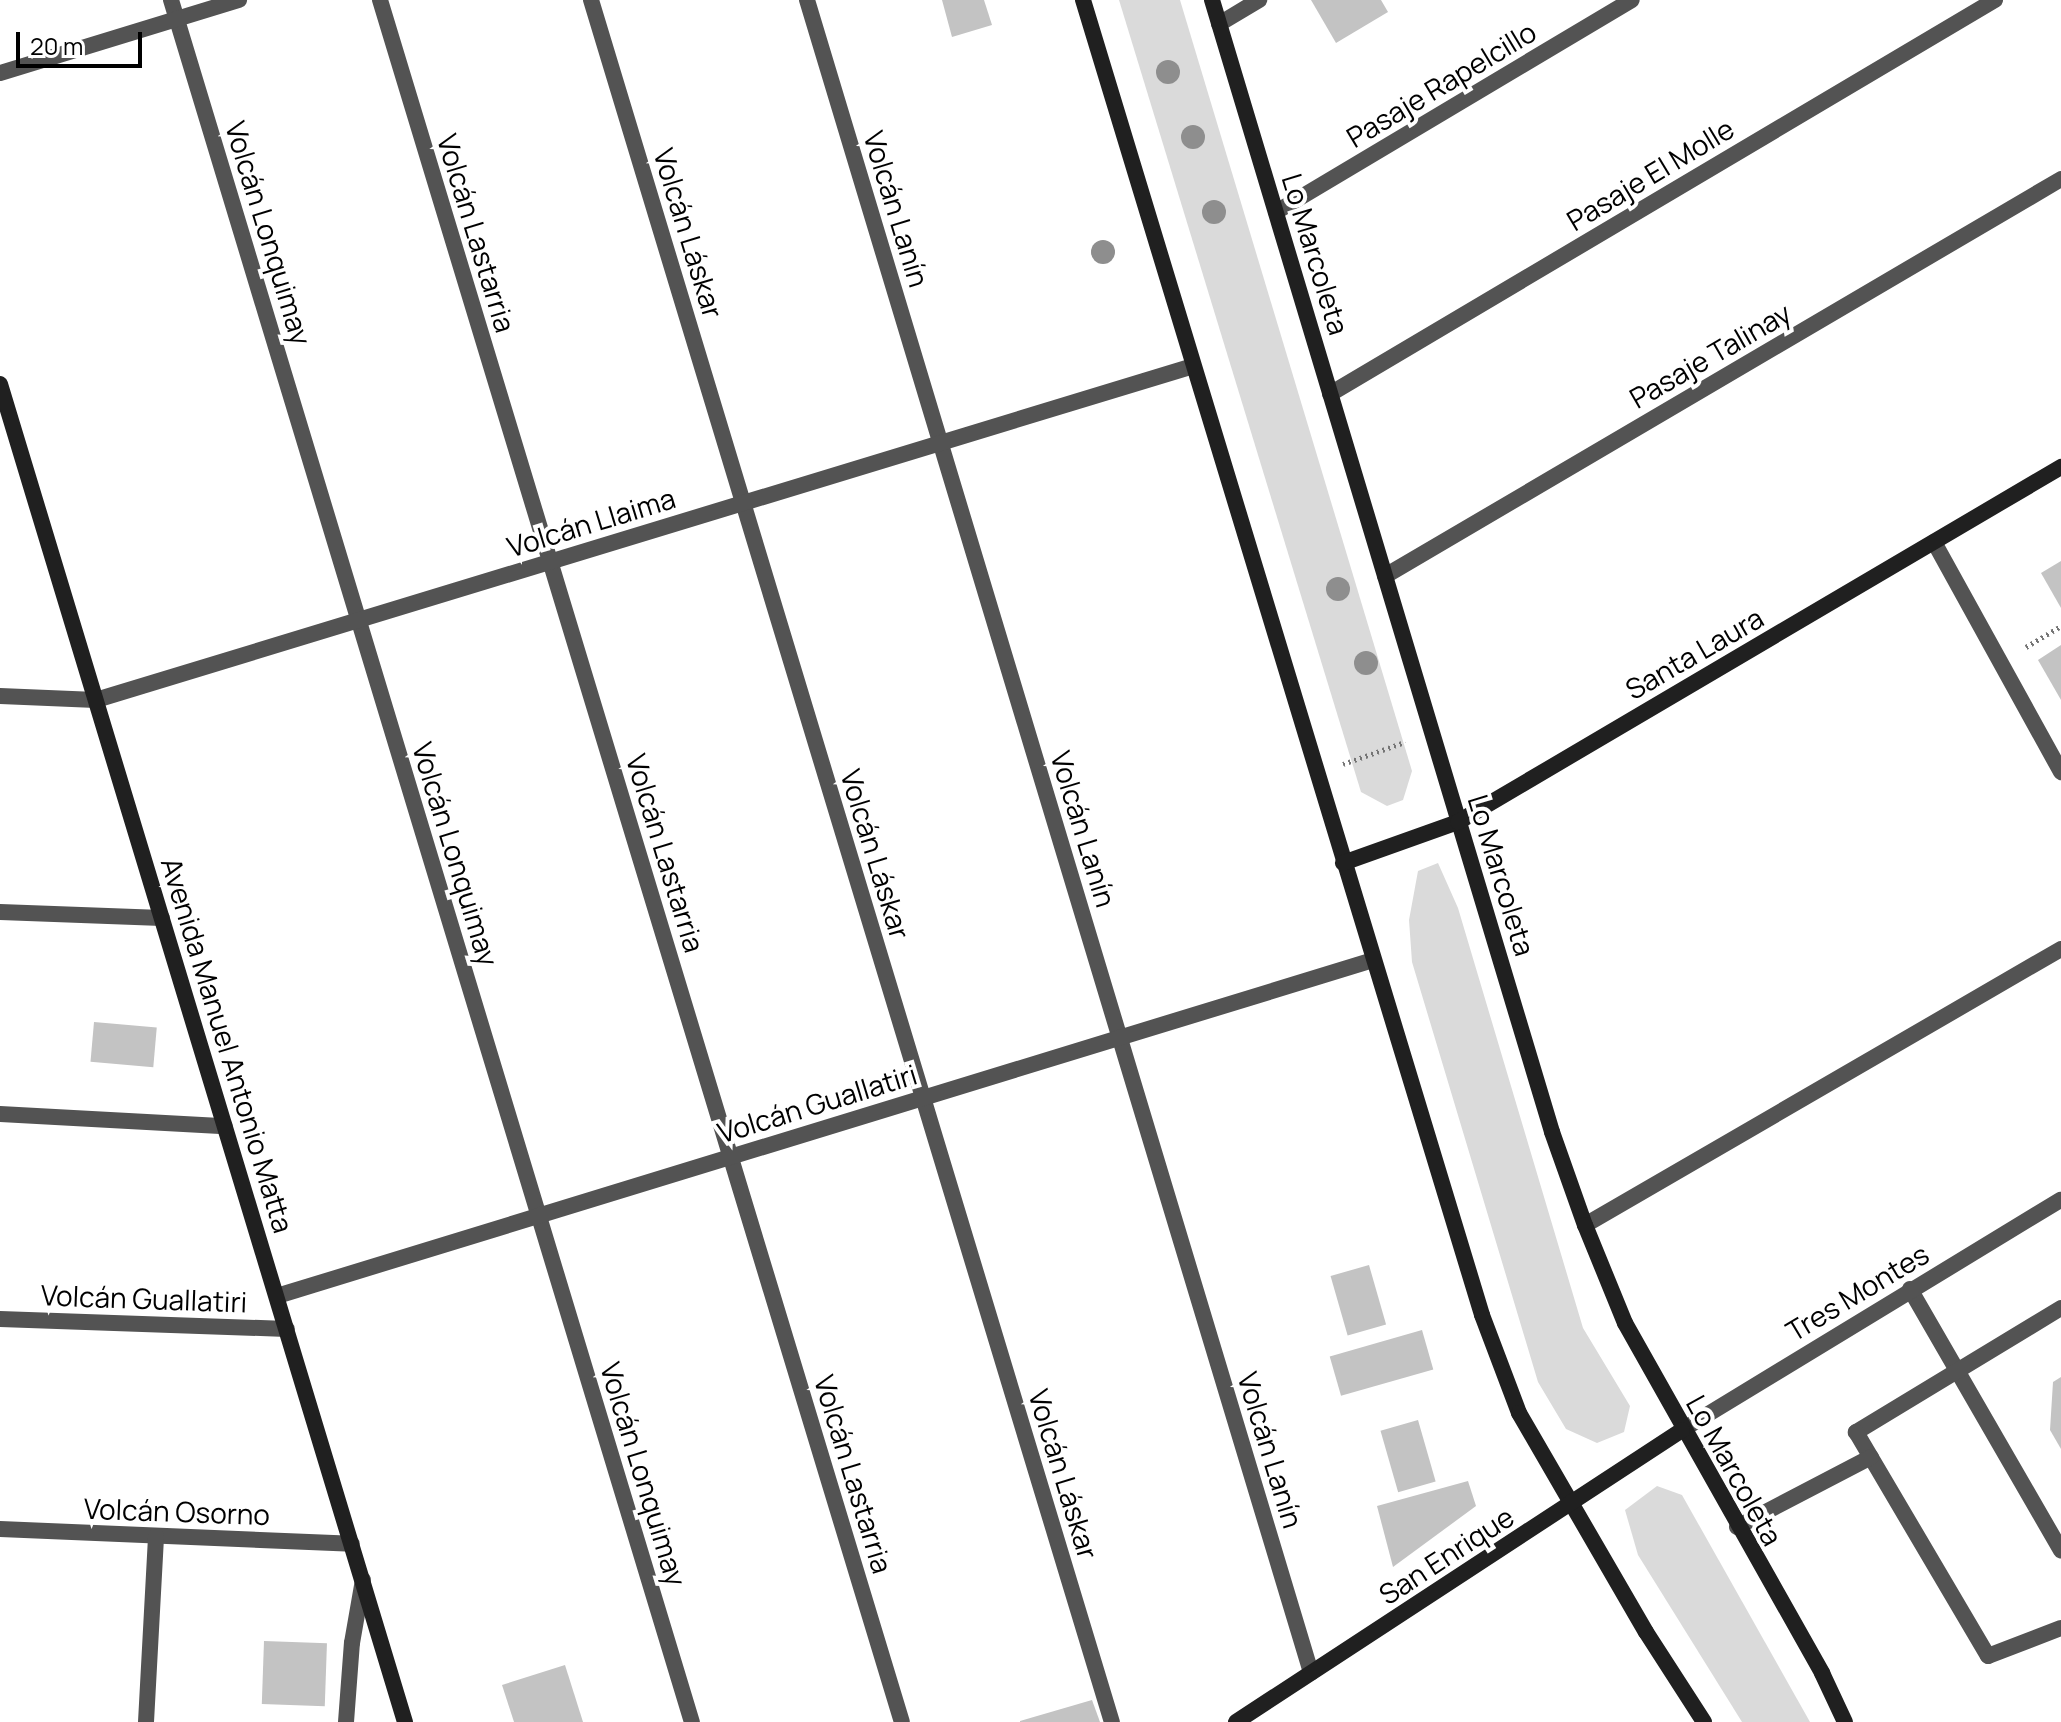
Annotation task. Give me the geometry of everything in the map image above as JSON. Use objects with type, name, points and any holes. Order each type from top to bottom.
[{"type":"street","name":"Volcán Lonquimay","points":[[171,0],[692,1722]]},
{"type":"street","points":[[0,73],[239,0]]},
{"type":"street","name":"Volcán Lastarria","points":[[380,0],[902,1722]]},
{"type":"street","name":"Volcán Láskar","points":[[591,0],[1112,1722]]},
{"type":"street","name":"Volcán Lanín","points":[[807,0],[1311,1673]]},
{"type":"street","points":[[1083,0],[1482,1315],[1519,1413],[1646,1632],[1704,1722]]},
{"type":"street","name":"Lo Marcoleta","points":[[1212,0],[1552,1132],[1585,1225],[1625,1323],[1682,1430],[1822,1673],[1845,1722]]},
{"type":"street","points":[[1219,24],[1259,0]]},
{"type":"street","name":"Pasaje Rapelcillo","points":[[1276,212],[1632,0]]},
{"type":"street","name":"Pasaje El Molle","points":[[1330,394],[1995,0]]},
{"type":"street","name":"Pasaje Talinay","points":[[1385,576],[2061,179]]},
{"type":"street","name":"Volcán Llaima","points":[[0,696],[96,700],[1193,366]]},
{"type":"street","name":"Avenida Manuel Antonio Matta","points":[[0,384],[405,1722]]},
{"type":"street","name":"Santa Laura","points":[[1343,863],[1458,822],[2061,467]]},
{"type":"street","points":[[1934,542],[2061,772]]},
{"type":"street","points":[[0,912],[162,918]]},
{"type":"street","points":[[1585,1225],[2061,949]]},
{"type":"street","name":"Volcán Guallatiri","points":[[277,1296],[1373,960]]},
{"type":"street","points":[[0,1114],[225,1126]]},
{"type":"street","name":"Tres Montes","points":[[1682,1430],[2061,1200]]},
{"type":"street","points":[[1910,1289],[2061,1551]]},
{"type":"street","points":[[2061,1308],[1856,1432],[1988,1656],[2061,1628]]},
{"type":"street","name":"Volcán Guallatiri","points":[[0,1319],[287,1329]]},
{"type":"street","name":"San Enrique","points":[[1236,1722],[1682,1430]]},
{"type":"street","points":[[1737,1527],[1871,1457]]},
{"type":"street","name":"Volcán Osorno","points":[[0,1529],[352,1544]]},
{"type":"street","points":[[146,1722],[156,1536]]},
{"type":"street","points":[[346,1722],[352,1643],[363,1580]]},
{"type":"path","points":[[2025,647],[2061,626]]},
{"type":"path","points":[[1316,774],[1432,732]]},
{"type":"shaded area","points":[[1119,0],[1180,0],[1412,771],[1403,800],[1387,806],[1361,792]]},
{"type":"shaded area","points":[[1438,863],[1458,908],[1583,1328],[1630,1406],[1624,1432],[1597,1443],[1566,1429],[1538,1382],[1412,962],[1409,920],[1418,871]]},
{"type":"shaded area","points":[[1657,1486],[1682,1495],[1810,1722],[1742,1722],[1638,1555],[1625,1510]]},
{"type":"building","points":[[942,0],[984,0],[992,25],[952,37]]},
{"type":"building","points":[[1311,0],[1381,0],[1388,12],[1336,43]]},
{"type":"building","points":[[2061,561],[2061,608],[2041,573]]},
{"type":"building","points":[[2061,645],[2061,700],[2038,660]]},
{"type":"building","points":[[94,1022],[157,1027],[153,1067],[91,1062]]},
{"type":"building","points":[[1369,1265],[1386,1325],[1348,1336],[1331,1276]]},
{"type":"building","points":[[1422,1330],[1433,1369],[1341,1396],[1330,1356]]},
{"type":"building","points":[[2061,1377],[2061,1449],[2050,1430],[2053,1382]]},
{"type":"building","points":[[1418,1420],[1436,1482],[1398,1492],[1381,1431]]},
{"type":"building","points":[[1468,1481],[1476,1506],[1393,1567],[1377,1506]]},
{"type":"building","points":[[264,1641],[327,1643],[325,1706],[262,1704]]},
{"type":"building","points":[[565,1665],[583,1722],[514,1722],[502,1685]]},
{"type":"building","points":[[1092,1700],[1100,1722],[1020,1722],[1020,1721]]}]
